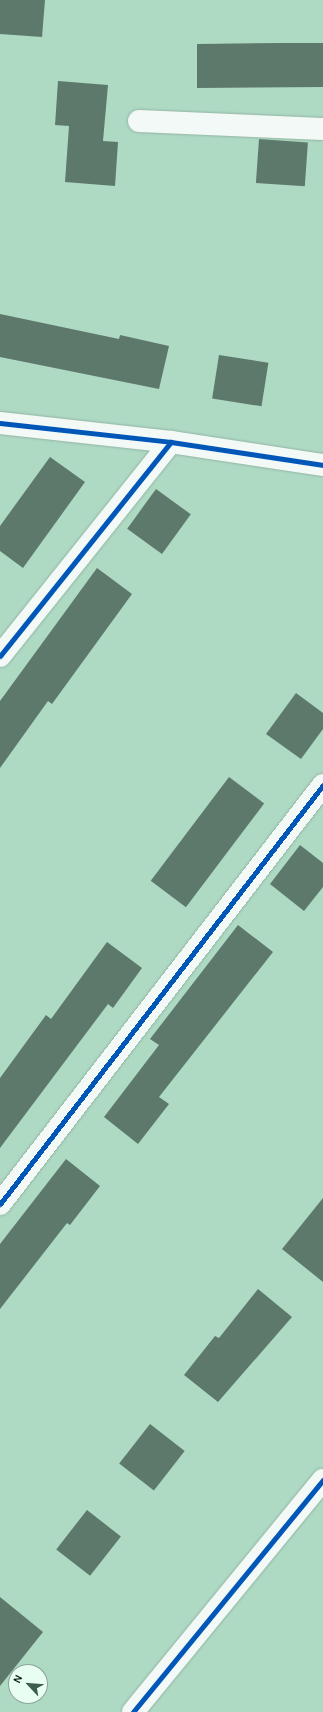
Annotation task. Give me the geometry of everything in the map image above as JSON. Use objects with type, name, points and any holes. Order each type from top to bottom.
[{"type":"street","points":[[139,121],[323,129]]},
{"type":"street","points":[[0,423],[171,442],[323,466]]},
{"type":"street","points":[[0,656],[171,442]]},
{"type":"street","points":[[0,1204],[323,785]]},
{"type":"street","points":[[133,1712],[323,1480]]},
{"type":"building","points":[[0,0],[45,0],[42,37],[0,34]]},
{"type":"building","points":[[323,43],[323,87],[197,88],[197,44]]},
{"type":"building","points":[[58,81],[108,85],[103,141],[118,142],[115,186],[65,182],[69,126],[55,125]]},
{"type":"building","points":[[259,139],[308,142],[305,186],[256,183]]},
{"type":"building","points":[[0,314],[119,339],[120,335],[169,346],[159,389],[0,357]]},
{"type":"building","points":[[219,355],[268,363],[262,406],[212,398]]},
{"type":"building","points":[[50,457],[85,482],[23,568],[0,551],[0,526]]},
{"type":"building","points":[[156,489],[191,514],[162,554],[127,529]]},
{"type":"building","points":[[97,568],[132,594],[52,704],[48,701],[0,768],[0,701]]},
{"type":"building","points":[[296,693],[323,713],[323,729],[301,759],[266,734]]},
{"type":"building","points":[[229,777],[264,803],[186,907],[151,881]]},
{"type":"building","points":[[300,845],[323,863],[323,887],[304,911],[270,884]]},
{"type":"building","points":[[238,925],[273,952],[159,1097],[169,1104],[138,1144],[104,1117],[159,1045],[150,1039]]},
{"type":"building","points":[[107,942],[142,968],[113,1008],[108,1004],[0,1148],[0,1078],[46,1015],[51,1019]]},
{"type":"building","points":[[66,1159],[100,1186],[70,1225],[67,1223],[0,1309],[0,1244]]},
{"type":"building","points":[[323,1198],[323,1282],[282,1249]]},
{"type":"building","points":[[258,1289],[292,1317],[218,1402],[184,1375],[215,1336],[219,1338]]},
{"type":"building","points":[[150,1424],[185,1451],[154,1490],[119,1463]]},
{"type":"building","points":[[87,1510],[121,1536],[90,1576],[56,1549]]},
{"type":"building","points":[[0,1597],[43,1632],[18,1664],[8,1664],[8,1676],[0,1686]]},
{"type":"cycle path","points":[[0,423],[171,442],[323,465]]},
{"type":"cycle path","points":[[0,656],[171,442]]},
{"type":"cycle path","points":[[0,1204],[323,785]]},
{"type":"cycle path","points":[[133,1712],[323,1480]]}]
